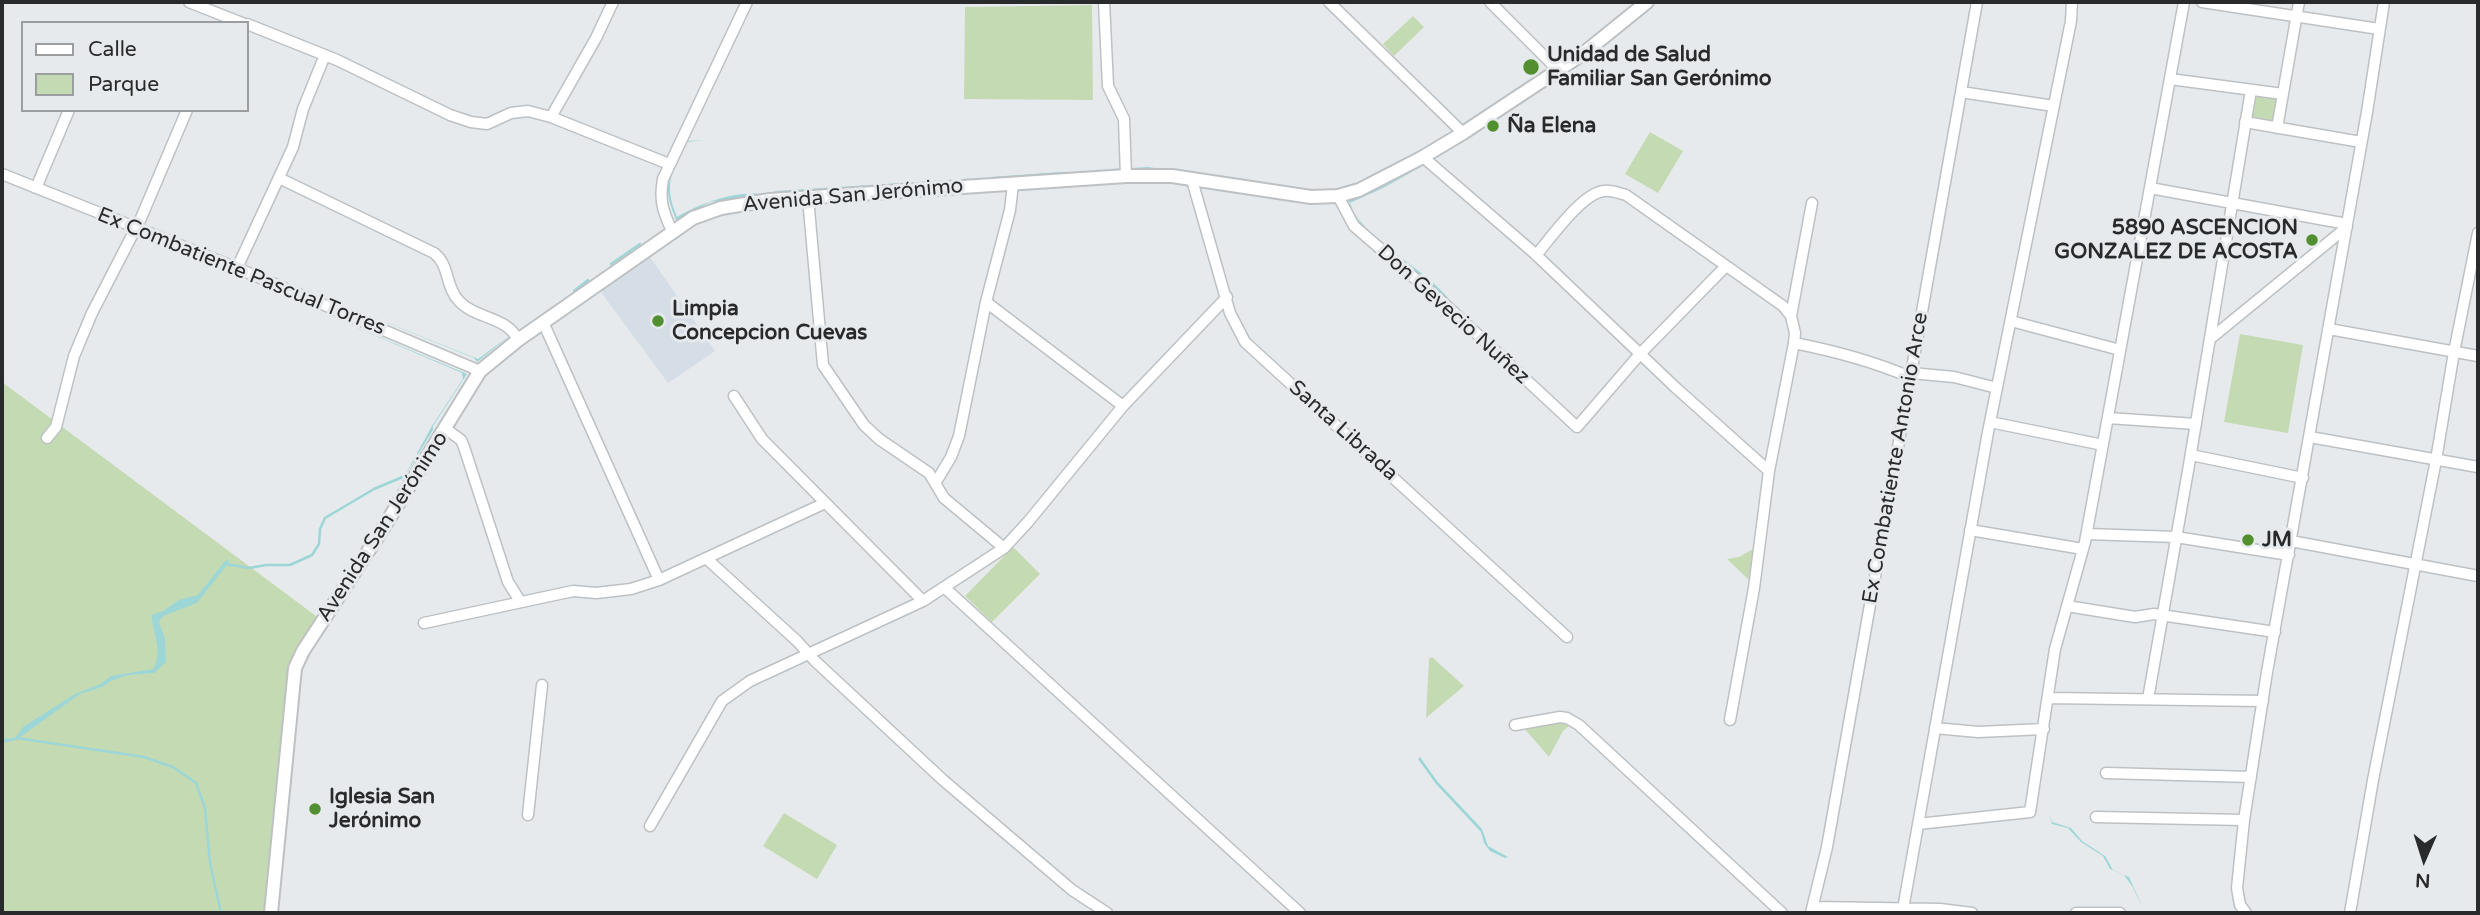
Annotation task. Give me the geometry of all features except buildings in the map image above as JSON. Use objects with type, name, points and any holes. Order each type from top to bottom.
[{"type":"street","points":[[189,2],[237,21]]},
{"type":"street","points":[[551,117],[596,38],[613,2]]},
{"type":"street","points":[[672,231],[660,200],[663,179],[747,2]]},
{"type":"street","points":[[1104,2],[1107,78],[1111,95],[1124,119],[1126,176]]},
{"type":"street","points":[[1329,2],[1463,134]]},
{"type":"street","points":[[1490,2],[1558,70]]},
{"type":"street","name":"Avenida San Jerónimo","points":[[271,913],[295,668],[303,651],[446,429],[480,371],[518,340],[672,231],[703,213],[770,200],[1126,176],[1172,177],[1311,197],[1338,196],[1359,190],[1423,158],[1463,134],[1558,70],[1647,2]]},
{"type":"street","name":"Ex Combatiente Antonio Arce","points":[[1812,910],[1831,821],[1977,2]]},
{"type":"street","points":[[1903,909],[1990,422],[2071,21],[2072,2]]},
{"type":"street","points":[[1918,824],[2030,812],[2055,649],[2087,534],[2184,2]]},
{"type":"street","points":[[2202,2],[2379,29]]},
{"type":"street","points":[[2277,128],[2298,2]]},
{"type":"street","points":[[2246,913],[2239,905],[2236,888],[2244,820],[2384,2]]},
{"type":"street","points":[[248,25],[325,55],[450,115],[471,122],[487,124],[520,111],[528,111],[551,117],[669,164]]},
{"type":"street","points":[[237,268],[293,147],[303,109],[325,55]]},
{"type":"street","points":[[2170,79],[2283,94]]},
{"type":"street","points":[[2148,699],[2251,90]]},
{"type":"street","points":[[1961,92],[2054,106]]},
{"type":"street","points":[[36,188],[68,112]]},
{"type":"street","points":[[47,438],[56,427],[78,345],[136,228],[186,112]]},
{"type":"street","points":[[2245,122],[2361,142]]},
{"type":"street","points":[[1423,158],[1536,255],[1769,471]]},
{"type":"street","name":"Ex Combatiente Pascual Torres","points":[[2,174],[237,268],[480,371]]},
{"type":"street","points":[[279,178],[434,253],[443,263],[449,285],[461,304],[509,327],[518,340]]},
{"type":"street","name":"Santa Librada","points":[[1192,180],[1238,331],[1245,342],[1567,636]]},
{"type":"street","points":[[936,482],[951,457],[959,436],[986,302],[1010,210],[1013,184]]},
{"type":"street","points":[[2150,188],[2347,225]]},
{"type":"street","points":[[1536,255],[1587,198],[1605,191],[1626,195],[1783,306],[1791,316]]},
{"type":"street","name":"Don Gevecio Nuñez","points":[[1338,196],[1354,226],[1448,307],[1577,427],[1640,354]]},
{"type":"street","points":[[808,198],[823,365],[864,425],[879,439],[929,473],[944,498],[1003,548]]},
{"type":"street","points":[[1730,720],[1754,589],[1769,471],[1794,343],[1791,316],[1812,203]]},
{"type":"street","points":[[2210,339],[2347,225]]},
{"type":"street","points":[[2350,913],[2478,233]]},
{"type":"street","points":[[1640,354],[1726,266]]},
{"type":"street","points":[[650,826],[722,701],[750,681],[923,601],[1003,548],[1028,522],[1123,406],[1227,297]]},
{"type":"street","points":[[986,302],[1123,406]]},
{"type":"street","points":[[2011,321],[2120,350]]},
{"type":"street","points":[[543,322],[659,580]]},
{"type":"street","points":[[2329,329],[2478,356]]},
{"type":"street","points":[[1794,343],[1872,361],[1911,375],[1954,377],[1997,388]]},
{"type":"street","points":[[734,396],[762,439],[923,601]]},
{"type":"street","points":[[2108,418],[2196,424]]},
{"type":"street","points":[[1990,422],[2103,445]]},
{"type":"street","points":[[446,429],[461,440],[508,582],[520,601]]},
{"type":"street","points":[[2311,437],[2478,467]]},
{"type":"street","points":[[2191,455],[2303,478]]},
{"type":"street","points":[[424,623],[573,591],[596,593],[631,589],[707,559],[825,503]]},
{"type":"street","points":[[1970,530],[2084,549]]},
{"type":"street","points":[[2087,534],[2176,537],[2289,555]]},
{"type":"street","points":[[2291,541],[2478,576]]},
{"type":"street","points":[[707,559],[953,788],[1072,890],[1107,913]]},
{"type":"street","points":[[945,588],[1300,913]]},
{"type":"street","points":[[2067,607],[2135,617],[2163,615],[2275,632]]},
{"type":"street","points":[[528,815],[542,685]]},
{"type":"street","points":[[2049,698],[2263,701]]},
{"type":"street","points":[[1515,725],[1560,716],[1579,726],[1782,913]]},
{"type":"street","points":[[1935,728],[1978,733],[2044,729]]},
{"type":"street","points":[[2106,773],[2251,778]]},
{"type":"street","points":[[2096,817],[2244,820]]},
{"type":"street","points":[[1812,910],[1940,909],[1972,913]]},
{"type":"street","points":[[2076,913],[2120,913]]},
{"type":"shaded area","name":"Limpia Concepcion Cuevas","points":[[650,257],[715,351],[668,383],[600,291]]},
{"type":"green space","points":[[1092,5],[1093,100],[964,99],[965,7]]},
{"type":"green space","points":[[1413,16],[1424,27],[1394,56],[1383,44]]},
{"type":"green space","points":[[2255,94],[2276,98],[2273,122],[2251,119]]},
{"type":"green space","points":[[1650,132],[1683,151],[1658,193],[1625,174]]},
{"type":"green space","points":[[2240,334],[2303,345],[2288,433],[2224,422]]},
{"type":"green space","points":[[2,382],[320,619],[299,650],[267,913],[2,913]]},
{"type":"green space","points":[[1013,547],[1040,574],[992,622],[965,596]]},
{"type":"green space","points":[[1756,547],[1750,581],[1727,559],[1739,557]]},
{"type":"green space","points":[[1432,657],[1464,686],[1426,718],[1429,659]]},
{"type":"green space","points":[[1558,720],[1571,724],[1563,731],[1549,757],[1523,727]]},
{"type":"green space","points":[[784,813],[837,845],[817,879],[763,846]]},
{"type":"water","points":[[1423,166],[1383,188],[1350,203],[1368,229],[1361,224],[1350,205],[1349,201]]},
{"type":"water","points":[[1148,167],[1292,187],[1176,171],[1131,168]]},
{"type":"water","points":[[673,173],[670,187],[677,217],[697,207],[720,198],[744,194],[766,195],[710,202],[676,220],[668,190],[668,185]]},
{"type":"water","points":[[995,177],[775,192],[775,191]]},
{"type":"water","points":[[1388,247],[1428,278],[1451,302]]},
{"type":"water","points":[[323,297],[478,359],[512,334],[477,362],[474,358]]},
{"type":"water","points":[[325,314],[467,374],[404,477],[432,426],[463,379],[462,373]]},
{"type":"water","points":[[226,560],[229,562],[197,603],[163,616],[159,622],[165,639],[166,662],[154,673],[128,675],[80,694],[16,740],[2,743],[2,739],[15,738],[23,727],[75,694],[101,684],[111,676],[153,669],[158,649],[152,615],[179,600],[198,595]]},
{"type":"water","points":[[1420,757],[1437,781],[1482,829],[1488,846],[1508,857],[1490,851],[1481,832],[1436,784],[1418,759]]},
{"type":"water","points":[[2049,814],[2052,822],[2071,828],[2082,841],[2105,856],[2113,870],[2129,877],[2143,908],[2124,875],[2110,869],[2103,856],[2081,842],[2068,828],[2052,824]]},
{"type":"waterway","points":[[994,178],[1064,173]]},
{"type":"waterway","points":[[611,264],[640,244]]},
{"type":"waterway","points":[[574,291],[588,280]]},
{"type":"waterway","points":[[226,564],[249,568],[290,565],[312,555],[319,544],[320,529],[325,518],[374,489],[405,476]]},
{"type":"waterway","points":[[17,738],[144,757],[173,767],[196,783],[205,808],[210,863],[221,913]]},
{"type":"place","name":"Unidad de Salud Familiar San Gerónimo","points":[[1531,67]]},
{"type":"place","name":"Ña Elena","points":[[1493,126]]},
{"type":"place","name":"5890 ASCENCION GONZALEZ DE ACOSTA","points":[[2312,240]]},
{"type":"place","name":"Limpia Concepcion Cuevas","points":[[658,321]]},
{"type":"place","name":"JM","points":[[2248,540]]},
{"type":"place","name":"Iglesia San Jerónimo","points":[[315,809]]}]
